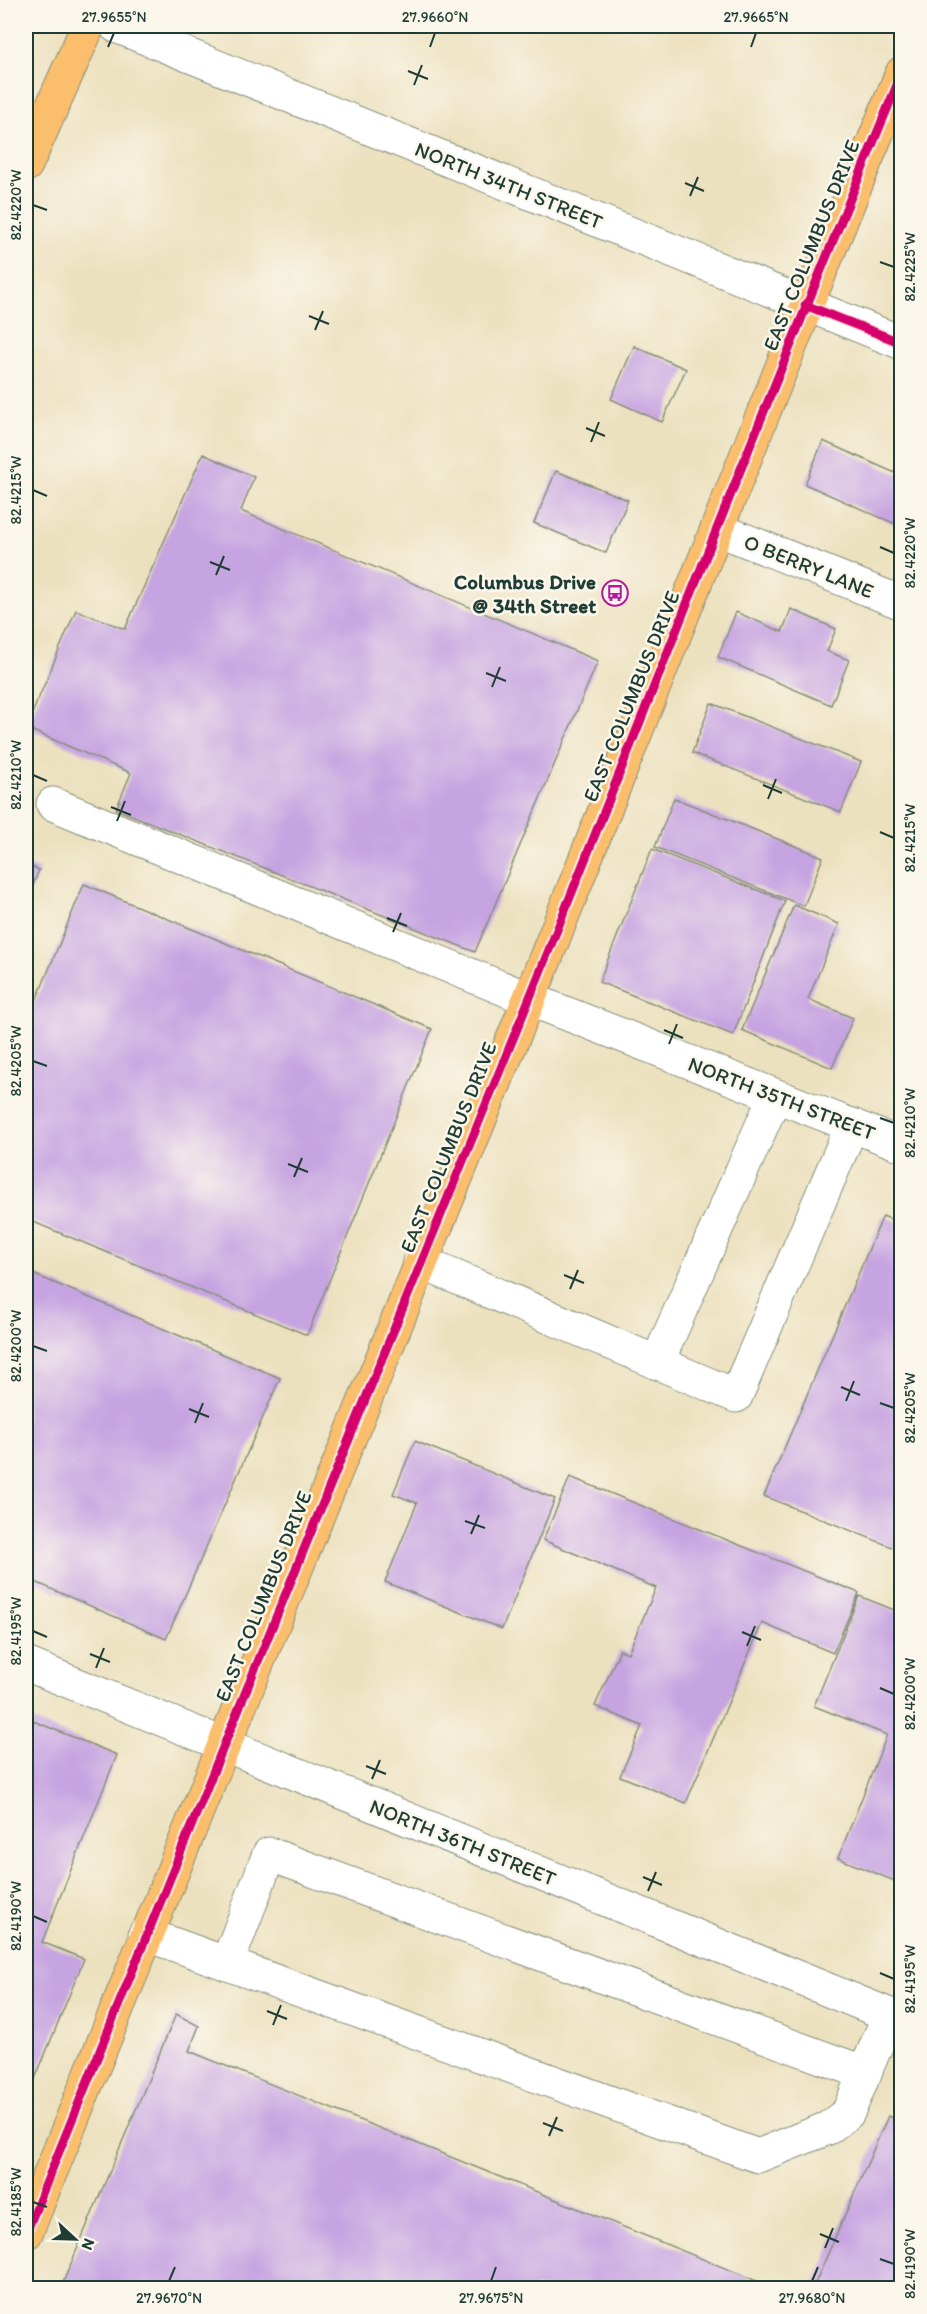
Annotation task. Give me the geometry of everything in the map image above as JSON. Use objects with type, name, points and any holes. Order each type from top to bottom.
[{"type":"main road","points":[[26,165],[88,26]]},
{"type":"main road","name":"EAST COLUMBUS DRIVE","points":[[26,2233],[222,1744],[528,999],[805,305],[902,73]]},
{"type":"street","name":"NORTH 34TH STREET","points":[[116,26],[902,343]]},
{"type":"street","name":"O BERRY LANE","points":[[717,529],[902,603]]},
{"type":"street","name":"NORTH 35TH STREET","points":[[53,804],[528,999],[902,1145]]},
{"type":"street","points":[[657,1363],[775,1096]]},
{"type":"street","points":[[420,1262],[736,1396],[852,1125]]},
{"type":"street","name":"NORTH 36TH STREET","points":[[26,1664],[896,2017]]},
{"type":"street","points":[[227,1964],[269,1854],[865,2073]]},
{"type":"street","points":[[145,1934],[758,2156],[828,2128],[848,2113],[865,2073],[896,2017]]},
{"type":"building","points":[[634,346],[686,369],[662,422],[611,399]]},
{"type":"building","points":[[823,441],[902,476],[902,527],[805,484]]},
{"type":"building","points":[[203,454],[254,477],[241,511],[598,661],[475,952],[116,809],[131,773],[26,728],[76,610],[125,629]]},
{"type":"building","points":[[556,471],[628,500],[606,553],[534,523]]},
{"type":"building","points":[[791,609],[836,629],[827,651],[849,660],[831,705],[718,657],[736,612],[782,632]]},
{"type":"building","points":[[711,703],[861,762],[841,812],[692,753]]},
{"type":"building","points":[[674,798],[823,857],[804,906],[655,847]]},
{"type":"building","points":[[652,849],[785,901],[733,1035],[599,982]]},
{"type":"building","points":[[26,864],[39,870],[26,903]]},
{"type":"building","points":[[84,884],[432,1029],[307,1335],[26,1219],[26,1025]]},
{"type":"building","points":[[794,905],[839,924],[808,999],[853,1018],[832,1068],[742,1030]]},
{"type":"building","points":[[883,1216],[902,1224],[902,1551],[764,1496]]},
{"type":"building","points":[[26,1271],[280,1378],[166,1639],[26,1578]]},
{"type":"building","points":[[415,1441],[555,1499],[502,1629],[385,1582],[417,1503],[393,1494]]},
{"type":"building","points":[[570,1477],[859,1593],[833,1653],[762,1623],[686,1803],[620,1776],[642,1726],[595,1706],[620,1650],[628,1653],[656,1588],[543,1540]]},
{"type":"building","points":[[859,1596],[902,1613],[902,1884],[838,1858],[887,1735],[814,1706]]},
{"type":"building","points":[[26,1718],[117,1755],[42,1942],[84,1959],[26,2101]]},
{"type":"building","points":[[176,2014],[199,2026],[189,2051],[774,2288],[70,2288],[62,2285]]},
{"type":"building","points":[[888,2116],[902,2122],[902,2288],[813,2288]]},
{"type":"cycle path","points":[[26,2233],[530,997],[902,73]]},
{"type":"cycle path","points":[[805,305],[902,343]]},
{"type":"place","name":"Columbus Drive @ 34th Street","points":[[615,593]]}]
